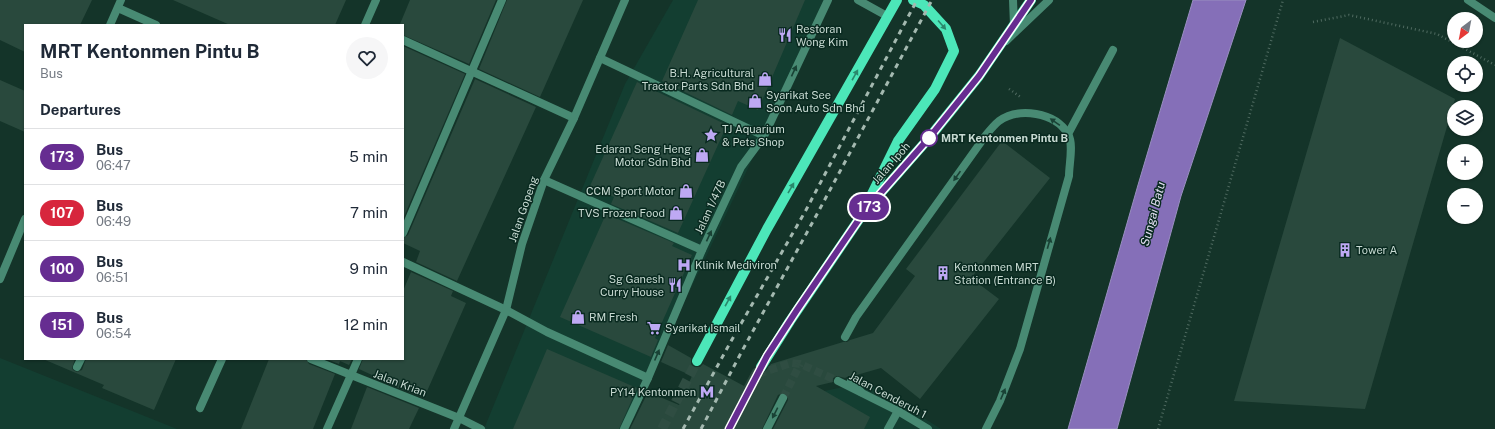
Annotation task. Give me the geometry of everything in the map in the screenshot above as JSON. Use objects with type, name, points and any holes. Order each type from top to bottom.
[{"type":"main road","points":[[697,361],[767,229],[896,0]]},
{"type":"main road","points":[[864,212],[898,141],[935,89],[954,51],[946,29],[924,5],[913,0]]},
{"type":"main road","name":"Jalan Ipoh","points":[[761,367],[794,315],[864,212],[929,138],[979,76],[1031,0]]},
{"type":"street","points":[[110,24],[121,0]]},
{"type":"street","points":[[366,24],[375,0]]},
{"type":"street","points":[[404,231],[502,0]]},
{"type":"street","name":"Jalan Gopeng","points":[[454,429],[506,310],[522,244],[544,180],[574,118],[625,0]]},
{"type":"street","name":"Jalan 1/47B","points":[[624,429],[648,378],[702,250],[741,167],[764,136],[828,0]]},
{"type":"street","points":[[858,0],[887,16]]},
{"type":"street","points":[[1013,0],[1014,25]]},
{"type":"street","points":[[997,50],[1049,0]]},
{"type":"street","points":[[1468,0],[1495,18]]},
{"type":"street","points":[[118,8],[154,24]]},
{"type":"street","points":[[404,40],[574,118]]},
{"type":"street","points":[[1068,134],[1113,50]]},
{"type":"street","points":[[600,58],[764,136]]},
{"type":"street","points":[[845,337],[856,317],[986,135],[999,121],[1020,112],[1045,116],[1057,122],[1068,134],[1072,155],[1069,176],[1020,349],[1006,387],[986,429]]},
{"type":"street","points":[[544,180],[702,250]]},
{"type":"street","points":[[0,279],[22,235],[24,224]]},
{"type":"street","points":[[404,262],[506,310],[547,332],[648,378]]},
{"type":"street","points":[[200,408],[222,360]]},
{"type":"street","name":"Jalan Krian","points":[[313,360],[350,376],[459,418],[481,429]]},
{"type":"street","points":[[327,429],[358,360]]},
{"type":"street","name":"Jalan Cenderuh 1","points":[[838,381],[898,411],[928,429]]},
{"type":"street","points":[[851,381],[863,394]]},
{"type":"street","points":[[767,429],[783,398]]},
{"type":"street","points":[[888,429],[898,411]]},
{"type":"path","points":[[1158,429],[1283,0]]},
{"type":"path","points":[[1313,22],[1350,15],[1437,34],[1495,65]]},
{"type":"path","points":[[1009,89],[1017,94]]},
{"type":"shaded area","points":[[673,0],[828,0],[624,429],[484,429],[625,84]]},
{"type":"shaded area","points":[[0,358],[177,429],[0,429]]},
{"type":"shaded area","points":[[867,382],[941,429],[775,429],[791,398]]},
{"type":"water","name":"Sungai Batu","points":[[1193,0],[1246,0],[1181,196],[1117,429],[1068,429],[1138,185]]},
{"type":"building","points":[[0,0],[92,0],[80,24],[24,24],[24,52],[0,40]]},
{"type":"building","points":[[173,0],[346,0],[335,24],[228,24]]},
{"type":"building","points":[[410,0],[496,0],[469,64],[404,35],[404,24],[400,24]]},
{"type":"building","points":[[507,0],[583,0],[540,97],[479,69]]},
{"type":"building","points":[[698,0],[805,0],[758,110],[738,101],[732,115],[662,81]]},
{"type":"building","name":"Tower A","points":[[1340,38],[1455,99],[1447,100],[1447,127],[1365,409],[1234,401]]},
{"type":"building","points":[[404,46],[465,74],[404,217]]},
{"type":"building","points":[[475,79],[536,107],[457,281],[416,262],[420,251],[404,243],[404,237],[408,235]]},
{"type":"building","points":[[0,80],[24,91],[24,132],[0,121]]},
{"type":"building","points":[[637,82],[727,125],[678,233],[611,204],[614,197],[590,186]]},
{"type":"building","points":[[1002,141],[1050,178],[971,278],[999,299],[920,399],[881,368],[845,378],[837,376],[833,378],[833,382],[816,386],[870,417],[864,429],[773,429],[788,400],[788,395],[783,393],[778,395],[762,429],[630,429],[648,392],[679,405],[692,376],[661,362],[668,345],[691,358],[691,364],[694,367],[700,367],[703,364],[744,386],[755,368],[758,373],[764,373],[771,364],[873,333],[915,276],[906,269]]},
{"type":"building","points":[[606,214],[674,243],[672,246],[692,255],[655,338],[658,340],[651,357],[560,317]]},
{"type":"building","points":[[411,272],[453,291],[451,296],[466,303],[424,398],[371,377],[372,375],[359,369],[363,360],[404,360],[404,289]]},
{"type":"building","points":[[547,349],[637,388],[619,429],[513,429]]},
{"type":"building","points":[[45,360],[75,360],[72,368],[77,372],[82,370],[86,360],[176,360],[154,410],[102,388],[104,385]]},
{"type":"building","points":[[269,360],[307,360],[309,364],[335,374],[313,429],[241,429]]},
{"type":"building","points":[[329,360],[352,360],[349,365],[340,361],[339,364]]},
{"type":"building","points":[[367,387],[419,408],[409,429],[351,429]]},
{"type":"tunnel","points":[[662,429],[697,361]]},
{"type":"tunnel","points":[[758,374],[791,363],[800,364],[838,381]]},
{"type":"tunnel","points":[[783,398],[800,364]]},
{"type":"tunnel","points":[[729,429],[761,367]]},
{"type":"railway","points":[[683,429],[806,210],[917,0]]},
{"type":"railway","points":[[701,429],[932,0]]},
{"type":"bus line","name":"173","points":[[729,429],[767,356],[864,212],[929,138],[979,76],[1031,0]]},
{"type":"place","name":"Restoran Wong Kim","points":[[785,35]]},
{"type":"place","name":"B.H. Agricultural Tractor Parts Sdn Bhd","points":[[765,79]]},
{"type":"place","name":"Syarikat See Soon Auto Sdn Bhd","points":[[755,101]]},
{"type":"place","name":"TJ Aquarium & Pets Shop","points":[[711,135]]},
{"type":"place","name":"MRT Kentonmen Pintu B","points":[[929,138]]},
{"type":"place","name":"Edaran Seng Heng Motor Sdn Bhd","points":[[702,155]]},
{"type":"place","name":"CCM Sport Motor","points":[[686,191]]},
{"type":"place","name":"TVS Frozen Food","points":[[676,213]]},
{"type":"place","name":"Tower A","points":[[1345,250]]},
{"type":"place","name":"Klinik Mediviron","points":[[684,265]]},
{"type":"place","name":"Kentonmen MRT Station (Entrance B)","points":[[943,273]]},
{"type":"place","name":"Sg Ganesh Curry House","points":[[675,285]]},
{"type":"place","name":"RM Fresh","points":[[578,317]]},
{"type":"place","name":"Syarikat Ismail","points":[[654,328]]},
{"type":"place","name":"PY14 Kentonmen","points":[[707,392]]}]
